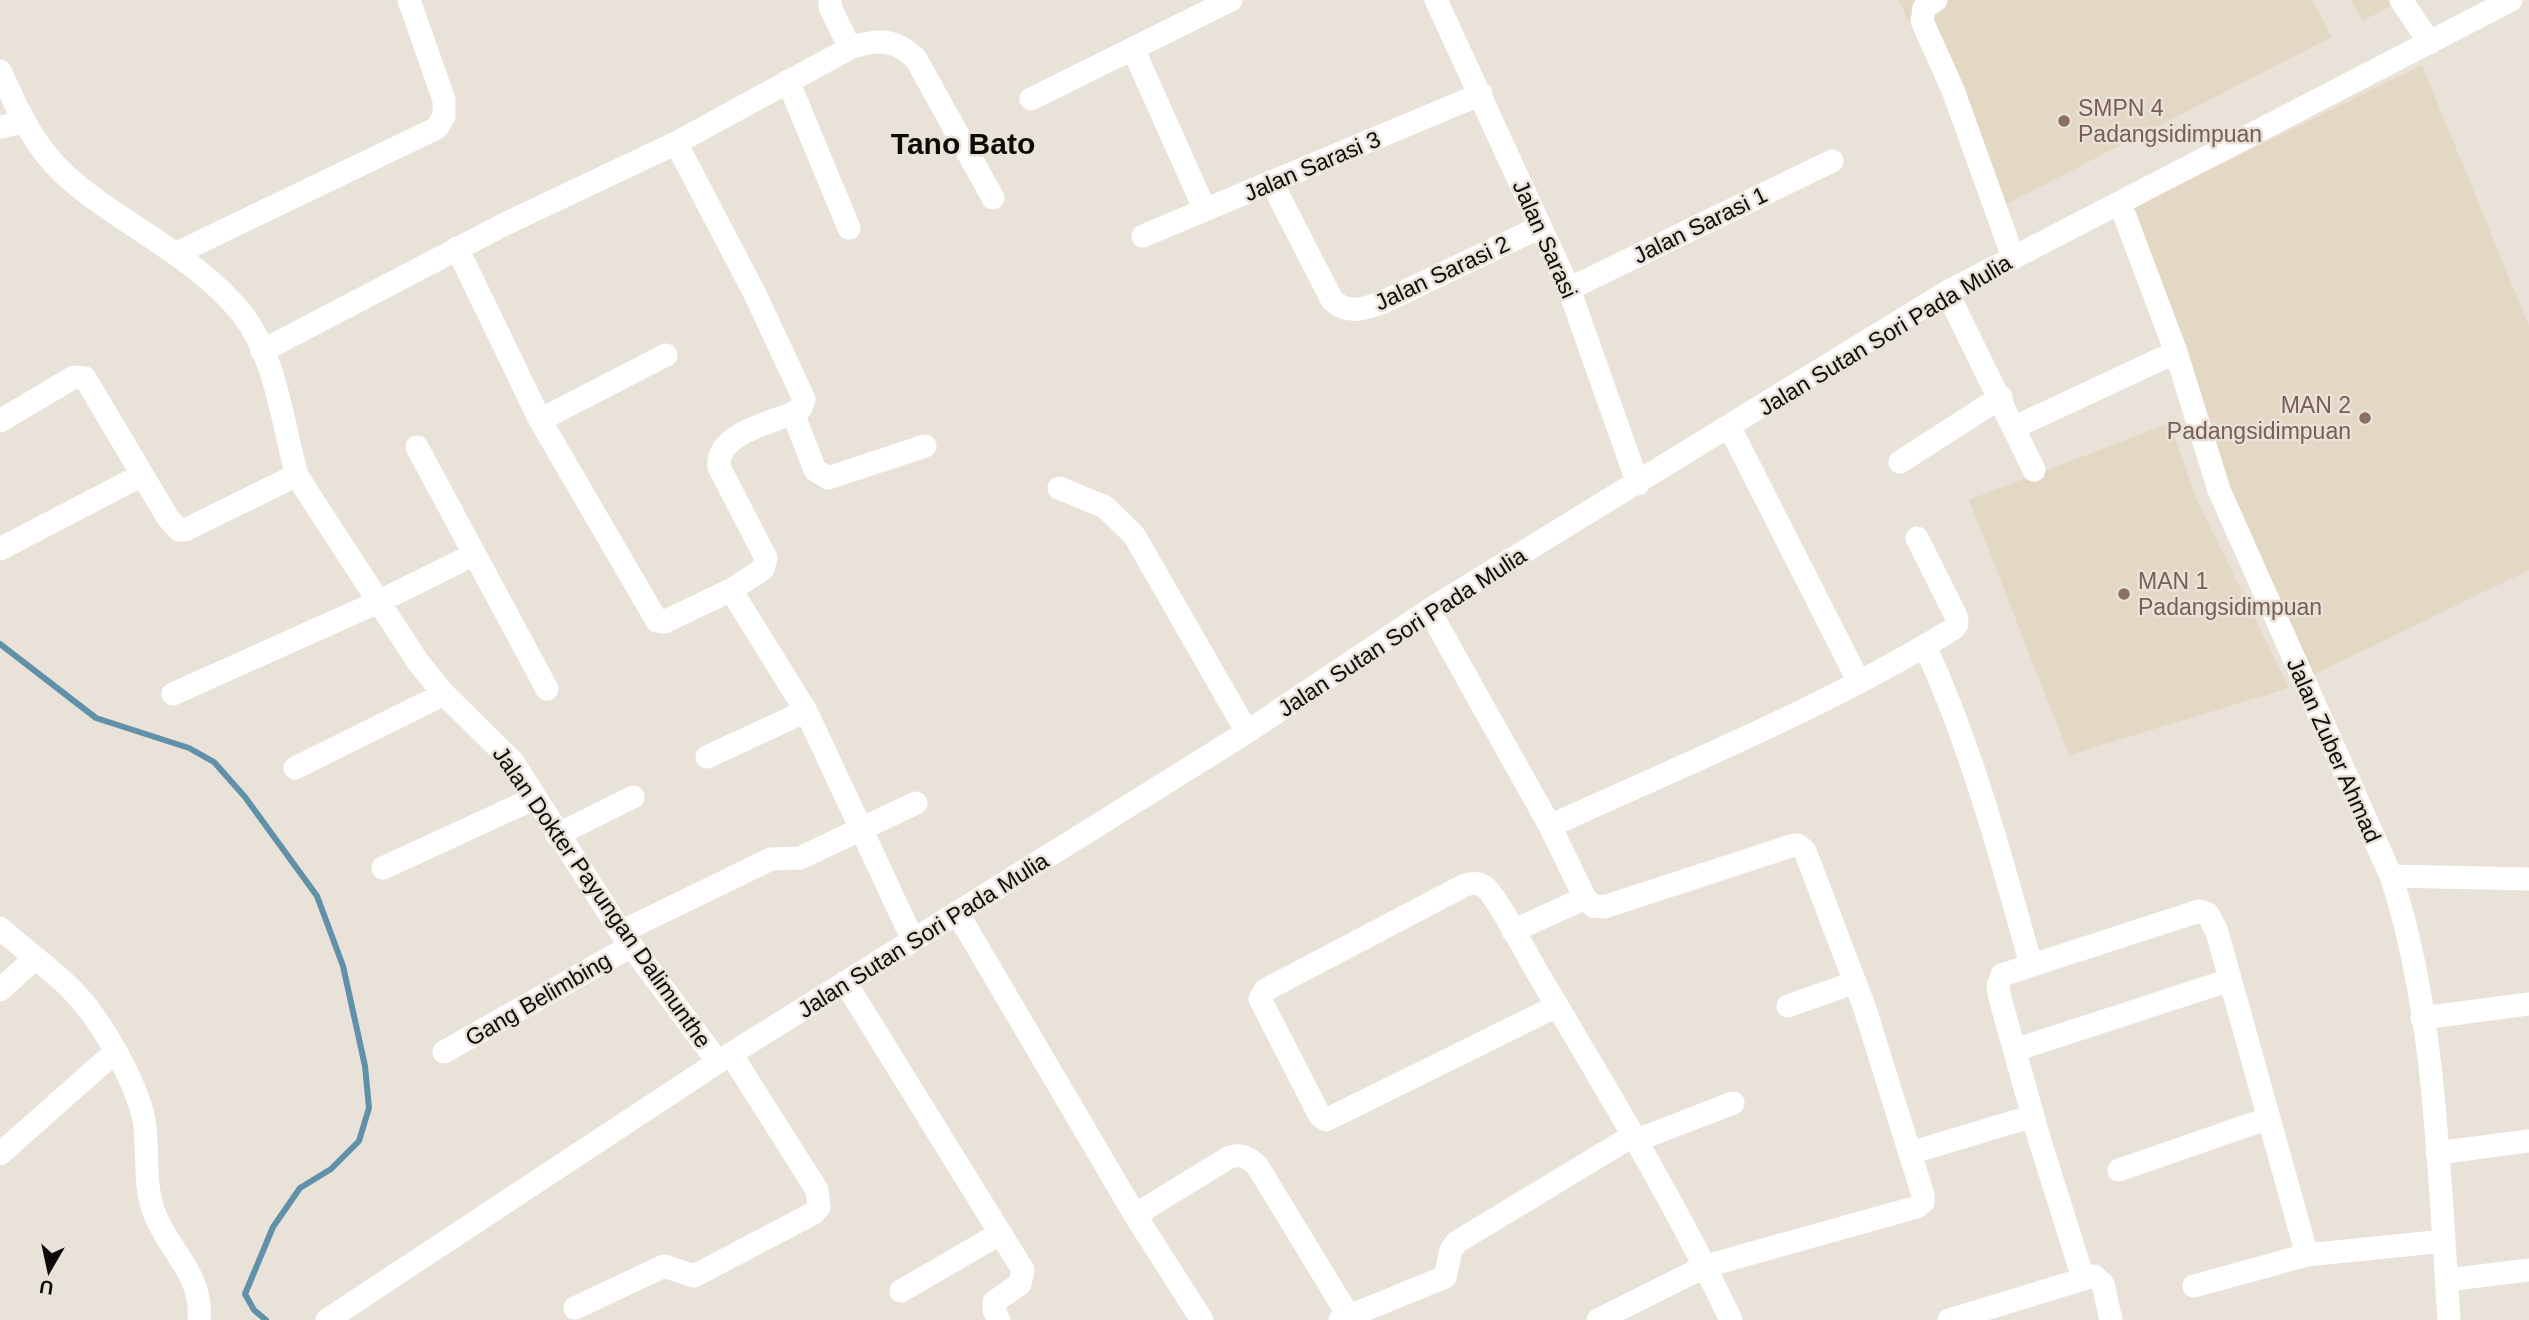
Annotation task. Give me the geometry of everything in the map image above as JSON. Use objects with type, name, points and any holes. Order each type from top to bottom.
[{"type":"street","points":[[175,254],[437,128],[444,116],[444,100],[409,0]]},
{"type":"street","points":[[830,0],[831,8],[850,48]]},
{"type":"street","points":[[1031,99],[1134,51],[1231,0]]},
{"type":"street","name":"Jalan Sarasi","points":[[1436,0],[1569,289],[1638,484]]},
{"type":"street","points":[[1936,0],[1924,8],[1922,21],[1953,90],[2013,257]]},
{"type":"street","points":[[2401,0],[2430,43]]},
{"type":"street","name":"Jalan Sutan Sori Pada Mulia","points":[[328,1319],[724,1058],[1247,732],[1429,610],[1730,428],[1947,292],[2511,0]]},
{"type":"street","points":[[262,351],[457,248],[676,143],[850,48],[873,41],[890,42],[916,59],[993,198]]},
{"type":"street","points":[[1134,51],[1205,210]]},
{"type":"street","name":"Jalan Dokter Payungan Dalimunthe","points":[[0,71],[24,122],[64,174],[175,254],[228,299],[244,317],[262,351],[298,475],[418,663],[444,694],[502,749],[626,939],[724,1058],[817,1190],[819,1207],[814,1213],[694,1276],[664,1266],[575,1308]]},
{"type":"street","points":[[788,80],[849,228]]},
{"type":"street","name":"Jalan Sarasi 3","points":[[1143,236],[1481,94]]},
{"type":"street","points":[[0,127],[24,122]]},
{"type":"street","points":[[457,248],[540,420],[657,621],[664,622],[731,590],[763,569],[766,558],[719,467],[719,454],[727,442],[801,408],[804,399],[791,365],[676,143]]},
{"type":"street","name":"Jalan Sarasi 1","points":[[1569,289],[1832,161]]},
{"type":"street","name":"Jalan Sarasi 2","points":[[1272,183],[1332,300],[1342,309],[1366,309],[1383,302],[1540,227]]},
{"type":"street","name":"Jalan Zuber Ahmad","points":[[2120,203],[2176,352],[2219,490],[2391,876],[2404,923],[2421,1018],[2437,1153],[2449,1320]]},
{"type":"street","points":[[1947,292],[2001,397],[2034,470]]},
{"type":"street","points":[[2015,427],[2176,352]]},
{"type":"street","points":[[540,420],[666,355]]},
{"type":"street","points":[[0,421],[74,377],[82,376],[175,528],[181,530],[298,475]]},
{"type":"street","points":[[1900,462],[2001,397]]},
{"type":"street","points":[[793,413],[815,470],[824,477],[835,478],[925,446]]},
{"type":"street","points":[[1730,428],[1859,682]]},
{"type":"street","points":[[417,447],[547,690]]},
{"type":"street","points":[[0,549],[142,475]]},
{"type":"street","points":[[1059,488],[1105,507],[1133,535],[1247,732]]},
{"type":"street","points":[[1550,826],[1859,682],[1954,629],[1957,620],[1917,538]]},
{"type":"street","points":[[173,694],[378,602],[473,555]]},
{"type":"street","points":[[731,590],[806,711],[863,828],[913,940]]},
{"type":"street","points":[[1429,610],[1550,826],[1585,898],[1593,906],[1604,907],[1798,845],[1805,851],[1864,1006],[1923,1198],[1917,1207],[1706,1266],[1598,1320]]},
{"type":"street","points":[[1925,646],[1964,742],[1996,837],[2031,965]]},
{"type":"street","points":[[295,768],[444,694]]},
{"type":"street","points":[[706,757],[806,711]]},
{"type":"street","points":[[557,835],[634,797]]},
{"type":"street","points":[[383,868],[535,798]]},
{"type":"street","name":"Gang Belimbing","points":[[444,1052],[626,939],[771,859],[800,858],[916,803]]},
{"type":"street","points":[[2391,876],[2529,878]]},
{"type":"street","points":[[1557,1006],[1326,1120],[1320,1116],[1261,1004],[1260,996],[1265,990],[1473,883],[1484,886],[1513,931],[1635,1138],[1706,1266],[1731,1320]]},
{"type":"street","points":[[1513,931],[1585,898]]},
{"type":"street","points":[[2083,1278],[2033,1116],[1999,983],[2002,975],[2202,911],[2211,918],[2230,980],[2307,1255]]},
{"type":"street","points":[[958,914],[1135,1215],[1202,1320]]},
{"type":"street","points":[[0,928],[73,991],[129,1078],[144,1119],[152,1205],[195,1282],[200,1306],[199,1320]]},
{"type":"street","points":[[0,990],[35,958]]},
{"type":"street","points":[[2015,1050],[2230,980]]},
{"type":"street","points":[[845,982],[1001,1233],[1024,1275],[1020,1284],[994,1302],[993,1310],[999,1320]]},
{"type":"street","points":[[1788,1006],[1853,983]]},
{"type":"street","points":[[2421,1018],[2529,1004]]},
{"type":"street","points":[[0,1154],[114,1053]]},
{"type":"street","points":[[1135,1215],[1228,1158],[1238,1155],[1249,1158],[1258,1167],[1344,1318],[1445,1277],[1451,1250],[1457,1242],[1635,1138],[1733,1103]]},
{"type":"street","points":[[1910,1153],[2033,1116]]},
{"type":"street","points":[[2119,1170],[2269,1118]]},
{"type":"street","points":[[2437,1153],[2529,1141]]},
{"type":"street","points":[[901,1291],[1001,1233]]},
{"type":"street","points":[[2194,1286],[2307,1255],[2444,1241]]},
{"type":"street","points":[[2447,1280],[2529,1269]]},
{"type":"street","points":[[1949,1320],[2094,1276],[2101,1280],[2111,1320]]},
{"type":"shaded area","name":"SMPN 4 Padangsidimpuan","points":[[1898,0],[2312,0],[2332,37],[2004,205]]},
{"type":"shaded area","points":[[2351,0],[2404,0],[2362,21]]},
{"type":"shaded area","name":"MAN 2 Padangsidimpuan","points":[[2422,65],[2529,326],[2529,570],[2311,676],[2223,487],[2129,210]]},
{"type":"shaded area","name":"MAN 1 Padangsidimpuan","points":[[2170,423],[2196,498],[2289,688],[2069,755],[1969,500]]},
{"type":"waterway","points":[[0,644],[96,718],[189,748],[214,762],[245,797],[317,896],[343,966],[365,1066],[369,1108],[359,1141],[331,1169],[300,1188],[273,1227],[245,1294],[254,1310],[266,1320]]},
{"type":"place","name":"SMPN 4 Padangsidimpuan","points":[[2064,121]]},
{"type":"place","name":"MAN 2 Padangsidimpuan","points":[[2365,418]]},
{"type":"place","name":"MAN 1 Padangsidimpuan","points":[[2124,594]]},
{"type":"district","name":"Tano Bato","points":[[963,143]]}]
